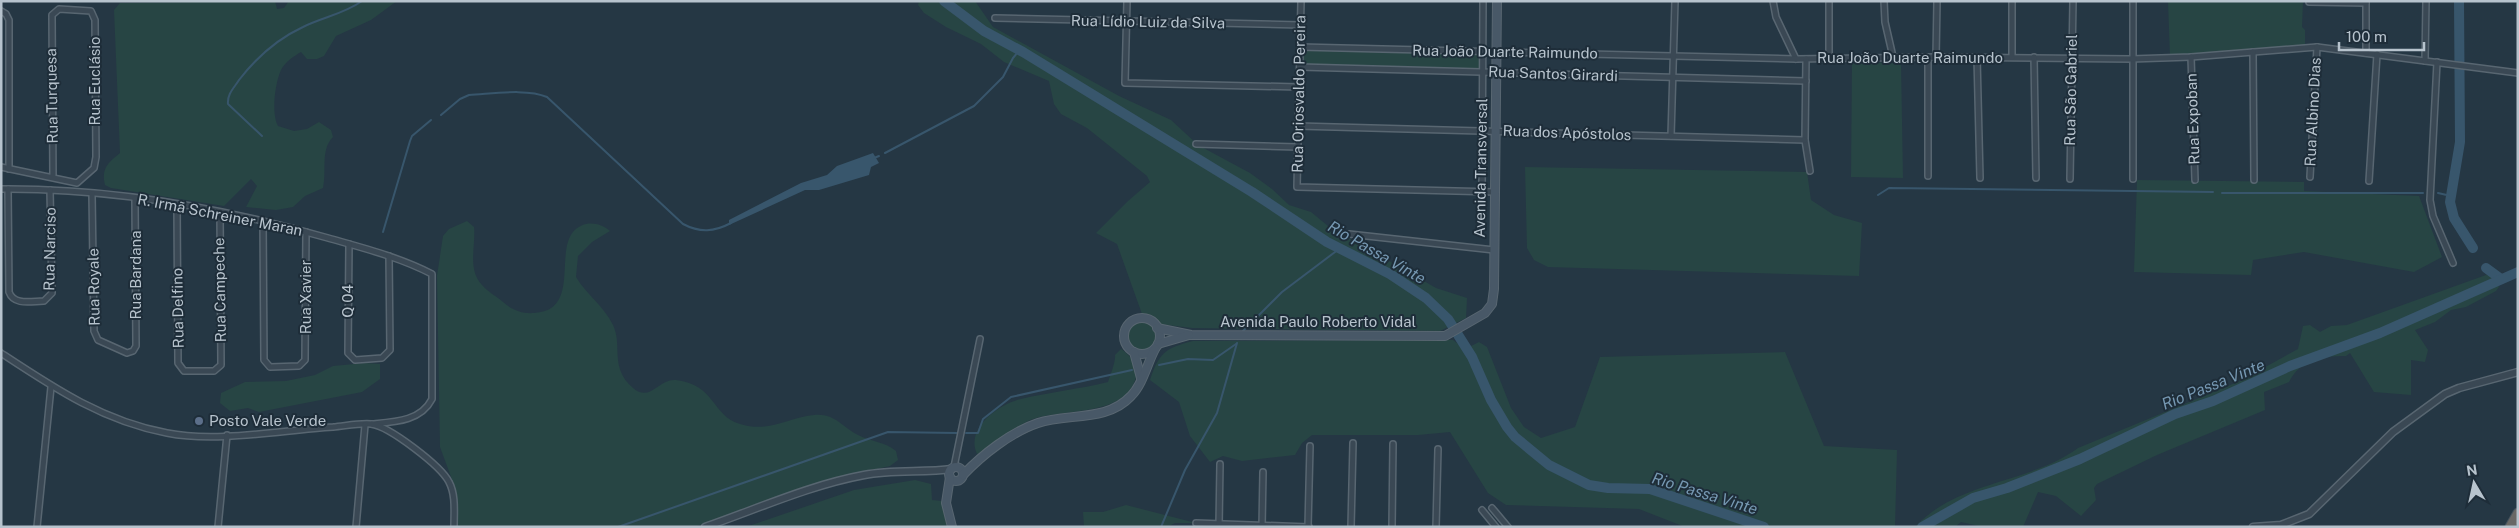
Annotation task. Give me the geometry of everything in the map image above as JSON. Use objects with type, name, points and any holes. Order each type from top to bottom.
[{"type":"highway","points":[[2510,527],[2518,513]]},
{"type":"main road","name":"Avenida Transversal","points":[[1445,336],[1485,313],[1492,304],[1497,1]]},
{"type":"main road","points":[[952,527],[947,511],[947,494],[956,472],[973,464],[1011,437],[1036,424],[1092,415],[1119,406],[1132,396],[1142,378],[1160,333],[1154,323],[1142,319],[1131,322],[1124,338],[1126,344],[1134,352],[1142,378]]},
{"type":"main road","name":"Avenida Paulo Roberto Vidal","points":[[1157,328],[1191,335],[1445,336]]},
{"type":"main road","name":"Avenida Paulo Roberto Vidal","points":[[1156,346],[1191,335]]},
{"type":"main road","points":[[1134,352],[1145,354],[1156,346]]},
{"type":"street","points":[[1127,1],[1125,83],[1299,87]]},
{"type":"street","name":"Rua Oriosvaldo Pereira","points":[[1301,1],[1297,187],[1482,192]]},
{"type":"street","points":[[1483,1],[1482,192],[1495,192]]},
{"type":"street","points":[[1671,136],[1675,1]]},
{"type":"street","points":[[1773,1],[1776,17],[1796,58]]},
{"type":"street","points":[[1829,1],[1829,58]]},
{"type":"street","points":[[1884,1],[1885,22],[1892,57]]},
{"type":"street","points":[[1936,57],[1937,1]]},
{"type":"street","points":[[2012,1],[2012,57]]},
{"type":"street","name":"Rua São Gabriel","points":[[2070,179],[2073,1]]},
{"type":"street","points":[[2133,1],[2131,59],[2133,179]]},
{"type":"street","points":[[2425,61],[2426,1]]},
{"type":"street","points":[[2309,2],[2366,2],[2366,53]]},
{"type":"street","name":"Rua Euclásio","points":[[53,13],[59,10],[91,11],[95,20],[94,168],[77,183],[53,178]]},
{"type":"street","points":[[1,11],[6,14],[9,20],[9,169]]},
{"type":"street","name":"Rua Turquesa","points":[[53,13],[53,178]]},
{"type":"street","name":"Rua Lídio Luiz da Silva","points":[[995,18],[1300,25]]},
{"type":"street","name":"Rua João Duarte Raimundo","points":[[1300,47],[1806,59],[1892,57],[2131,59],[2191,57],[2317,47],[2518,73]]},
{"type":"street","name":"Rua Albino Dias","points":[[2310,176],[2317,47]]},
{"type":"street","points":[[2253,52],[2254,180]]},
{"type":"street","points":[[2370,181],[2377,54]]},
{"type":"street","points":[[1928,57],[1928,176]]},
{"type":"street","points":[[1977,57],[1980,178]]},
{"type":"street","points":[[2034,57],[2036,178]]},
{"type":"street","name":"Rua Expoban","points":[[2191,57],[2195,180]]},
{"type":"street","points":[[1806,59],[1805,140],[1810,171]]},
{"type":"street","points":[[2437,62],[2430,200],[2431,209],[2453,263]]},
{"type":"street","name":"Rua Santos Girardi","points":[[1300,67],[1806,81]]},
{"type":"street","name":"Rua dos Apóstolos","points":[[1298,126],[1805,140]]},
{"type":"street","points":[[1196,144],[1298,147]]},
{"type":"street","points":[[1,167],[53,178]]},
{"type":"street","name":"R. Irmã Schreiner Maran","points":[[1,188],[92,194],[220,212],[263,221],[349,244],[389,256],[432,274],[432,400],[428,408],[415,417],[372,424]]},
{"type":"street","name":"Rua Narciso","points":[[8,188],[8,292],[11,298],[17,301],[44,301],[52,294],[50,190]]},
{"type":"street","name":"Rua Royale","points":[[92,194],[94,331],[98,340],[124,353],[133,351]]},
{"type":"street","name":"Rua Bardana","points":[[133,351],[136,346],[135,199]]},
{"type":"street","name":"Rua Delfino","points":[[177,205],[179,366],[184,370],[214,371],[220,367]]},
{"type":"street","name":"Rua Campeche","points":[[220,212],[220,367]]},
{"type":"street","name":"Rua Xavier","points":[[263,221],[264,360],[270,367],[299,366],[306,357],[306,232]]},
{"type":"street","points":[[1349,234],[1494,250]]},
{"type":"street","name":"Q 04","points":[[349,244],[348,354],[355,360],[382,358],[389,352],[389,256]]},
{"type":"street","points":[[705,527],[856,476],[879,472],[940,470],[956,472],[956,456],[980,339]]},
{"type":"street","points":[[1,353],[51,386],[94,410],[144,428],[187,436],[228,435],[372,424],[420,452],[444,474],[452,492],[454,525],[447,527]]},
{"type":"street","points":[[2253,527],[2281,525],[2304,517],[2319,505],[2386,438],[2426,406],[2459,388],[2518,372]]},
{"type":"street","points":[[37,527],[51,386]]},
{"type":"street","points":[[356,527],[366,424]]},
{"type":"street","points":[[218,527],[228,435]]},
{"type":"street","points":[[1351,527],[1353,443]]},
{"type":"street","points":[[1392,527],[1394,444]]},
{"type":"street","points":[[1196,524],[1308,527],[1310,446]]},
{"type":"street","points":[[1436,527],[1438,448]]},
{"type":"street","points":[[1218,526],[1220,464]]},
{"type":"street","points":[[1262,526],[1264,472]]},
{"type":"street","points":[[1492,508],[1508,527]]},
{"type":"street","points":[[1482,510],[1496,527]]},
{"type":"green space","points":[[275,1],[277,9],[284,8],[289,1],[397,1],[371,20],[336,36],[324,56],[317,59],[307,59],[301,52],[287,62],[281,70],[275,98],[275,114],[278,126],[294,131],[307,129],[319,122],[331,130],[333,137],[325,154],[323,188],[305,196],[293,207],[276,210],[246,207],[257,186],[251,179],[224,206],[111,188],[105,185],[104,174],[106,166],[120,153],[114,10],[120,3]]},
{"type":"green space","points":[[919,1],[975,1],[993,27],[1119,96],[1171,120],[1198,145],[1250,173],[1272,189],[1289,205],[1311,212],[1328,226],[1436,288],[1467,298],[1466,318],[1440,331],[1192,328],[1159,324],[1153,318],[1142,314],[1117,244],[1096,233],[1150,182],[1147,176],[1087,128],[1061,114],[1054,104],[1049,81],[1004,62],[981,44],[946,27],[924,13],[918,5]]},
{"type":"green space","points":[[2168,1],[2303,1],[2302,27],[2305,30],[2305,45],[2170,56]]},
{"type":"green space","points":[[1303,49],[1479,55],[1479,69],[1303,64]]},
{"type":"green space","points":[[1852,62],[1901,63],[1903,178],[1851,177]]},
{"type":"green space","points":[[1525,167],[1807,172],[1811,200],[1834,215],[1862,223],[1859,276],[1548,267],[1534,260],[1527,248]]},
{"type":"green space","points":[[2137,180],[2304,182],[2304,191],[2419,196],[2442,257],[2414,272],[2304,252],[2253,260],[2251,275],[2134,272]]},
{"type":"green space","points":[[467,221],[474,227],[473,265],[477,279],[487,290],[510,307],[517,311],[530,313],[548,310],[557,303],[562,292],[568,242],[573,232],[587,224],[596,224],[610,231],[592,242],[578,256],[576,277],[605,312],[613,325],[616,333],[621,372],[633,388],[639,392],[650,392],[670,380],[689,383],[706,394],[731,420],[750,426],[769,426],[814,415],[827,416],[838,421],[852,432],[882,443],[896,451],[898,460],[890,466],[837,478],[694,527],[457,527],[454,485],[440,447],[437,276],[443,236],[449,229]]},
{"type":"green space","points":[[2486,275],[2492,276],[2499,287],[2496,291],[2466,307],[2451,310],[2435,322],[2415,330],[2428,350],[2425,362],[2411,360],[2411,395],[2374,392],[2350,353],[2346,356],[2320,358],[2299,368],[2289,382],[2264,392],[2265,410],[2157,455],[2097,484],[2094,488],[2096,500],[2081,516],[2056,496],[2038,492],[2023,527],[1983,527],[1961,522],[1955,527],[1915,527],[1932,512],[1952,500],[2038,469],[2059,460],[2078,448],[2240,381],[2298,349],[2303,326],[2310,325],[2320,332],[2331,326],[2347,325]]},
{"type":"green space","points":[[1142,321],[1153,325],[1157,336],[1153,347],[1142,351],[1131,347],[1127,336],[1131,325]]},
{"type":"green space","points":[[1453,340],[1465,349],[1479,342],[1487,347],[1511,408],[1524,427],[1541,438],[1575,427],[1600,357],[1785,352],[1824,446],[1897,450],[1895,527],[1685,527],[1639,509],[1506,505],[1488,493],[1450,432],[1418,435],[1312,435],[1302,443],[1295,455],[1242,461],[1223,456],[1210,462],[1190,436],[1179,402],[1150,380],[1157,363],[1164,353],[1176,346],[1193,341]]},
{"type":"green space","points":[[1121,349],[1133,361],[1137,373],[1129,390],[1119,400],[1090,410],[1041,417],[1028,421],[990,448],[977,454],[976,435],[980,426],[994,412],[1003,406],[1021,399],[1108,382],[1114,365],[1115,355]]},
{"type":"green space","points":[[365,363],[380,364],[380,379],[362,392],[259,412],[248,408],[230,411],[220,403],[221,393],[245,382],[286,381],[315,375],[333,366]]},
{"type":"green space","points":[[915,480],[931,484],[932,500],[942,501],[947,527],[746,527],[854,490]]},
{"type":"green space","points":[[1126,505],[1196,523],[1175,523],[1167,527],[1028,527],[1084,526],[1083,512],[1103,512]]},
{"type":"water","points":[[873,153],[879,163],[871,167],[869,175],[819,190],[805,190],[729,225],[729,220],[801,183],[827,175],[837,166]]},
{"type":"waterway","points":[[262,136],[228,104],[230,94],[239,80],[260,57],[284,37],[362,1]]},
{"type":"waterway","name":"Rio Passa Vinte","points":[[944,1],[984,31],[1023,52],[1252,192],[1327,242],[1390,274],[1426,298],[1448,319],[1472,357],[1491,400],[1507,427],[1515,437],[1549,465],[1589,485],[1608,488],[1650,489],[1764,527]]},
{"type":"waterway","points":[[2459,1],[2460,142],[2450,202],[2454,218],[2473,248]]},
{"type":"waterway","points":[[885,153],[974,106],[1003,77],[1018,52],[1023,52]]},
{"type":"waterway","points":[[441,115],[460,99],[469,95],[519,92],[539,94],[547,97],[683,224],[695,229],[713,230],[731,223]]},
{"type":"waterway","points":[[383,232],[412,136],[431,120]]},
{"type":"waterway","points":[[874,158],[879,156]]},
{"type":"waterway","points":[[1878,195],[1889,188],[2213,192]]},
{"type":"waterway","points":[[2222,193],[2423,193]]},
{"type":"waterway","points":[[2438,193],[2451,196]]},
{"type":"waterway","points":[[1243,331],[1282,292],[1339,249]]},
{"type":"waterway","points":[[2486,268],[2501,279]]},
{"type":"waterway","name":"Rio Passa Vinte","points":[[1922,527],[1973,498],[2007,488],[2080,459],[2175,414],[2213,401],[2290,366],[2380,333],[2518,272]]},
{"type":"waterway","points":[[1161,527],[1185,470],[1217,413],[1237,343]]},
{"type":"waterway","points":[[1159,365],[1188,359],[1213,360],[1236,344]]},
{"type":"waterway","points":[[966,433],[978,433],[983,419],[1011,397],[1132,370]]},
{"type":"waterway","points":[[618,527],[888,432],[957,433]]},
{"type":"place","name":"Posto Vale Verde","points":[[199,421]]}]
